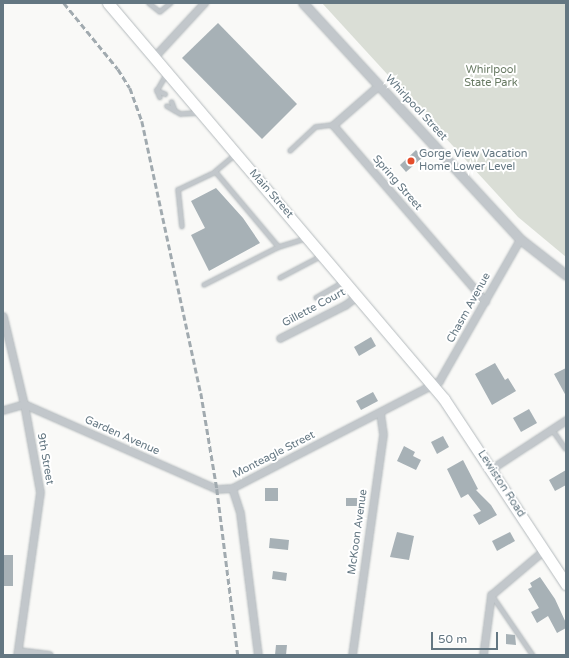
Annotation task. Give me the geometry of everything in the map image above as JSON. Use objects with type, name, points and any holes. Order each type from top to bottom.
[{"type":"main road","name":"Main Street","points":[[108,3],[433,385]]},
{"type":"main road","name":"Lewiston Road","points":[[433,385],[491,469],[566,584]]},
{"type":"street","points":[[154,57],[204,3]]},
{"type":"street","name":"Whirlpool Street","points":[[303,3],[520,239],[566,275]]},
{"type":"street","points":[[333,125],[379,85]]},
{"type":"street","name":"Spring Street","points":[[333,125],[485,301]]},
{"type":"street","name":"Chasm Avenue","points":[[433,385],[442,377],[520,239]]},
{"type":"street","name":"Gillette Court","points":[[280,338],[345,305],[358,296]]},
{"type":"street","name":"9th Street","points":[[3,316],[24,404],[40,492],[17,653]]},
{"type":"street","name":"Monteagle Street","points":[[258,655],[240,513],[232,488],[433,385]]},
{"type":"street","points":[[3,410],[24,404]]},
{"type":"street","name":"Garden Avenue","points":[[24,404],[217,489],[232,488]]},
{"type":"street","name":"McKoon Avenue","points":[[352,655],[383,434],[380,413]]},
{"type":"street","points":[[491,469],[566,420]]},
{"type":"street","points":[[483,655],[491,595],[544,550]]},
{"type":"street","points":[[17,653],[48,655]]},
{"type":"lane","points":[[149,3],[160,12],[171,3]]},
{"type":"lane","points":[[157,91],[167,73]]},
{"type":"lane","points":[[157,91],[165,94]]},
{"type":"lane","points":[[157,91],[160,98]]},
{"type":"lane","points":[[172,102],[176,112]]},
{"type":"lane","points":[[167,106],[176,112],[186,115],[200,112]]},
{"type":"lane","points":[[290,150],[316,127],[333,125]]},
{"type":"lane","points":[[182,227],[178,190],[216,172],[237,154]]},
{"type":"lane","points":[[216,172],[279,247]]},
{"type":"lane","points":[[204,285],[279,247],[308,238]]},
{"type":"lane","points":[[280,278],[323,255]]},
{"type":"lane","points":[[316,298],[345,281]]},
{"type":"lane","points":[[552,428],[566,449]]},
{"type":"lane","points":[[491,595],[504,610],[533,655]]},
{"type":"green space","name":"Whirlpool State Park","points":[[322,3],[566,3],[566,257],[518,217]]},
{"type":"building","points":[[218,23],[297,104],[262,139],[182,58]]},
{"type":"building","name":"Gorge View Vacation Home Lower Level","points":[[416,150],[422,158],[406,172],[400,165]]},
{"type":"building","points":[[216,188],[243,218],[260,243],[209,271],[191,235],[205,228],[191,201]]},
{"type":"building","points":[[371,337],[376,346],[359,356],[354,347]]},
{"type":"building","points":[[495,363],[505,380],[508,378],[516,391],[492,405],[475,374]]},
{"type":"building","points":[[566,368],[566,396],[554,374]]},
{"type":"building","points":[[373,392],[378,401],[361,410],[356,401]]},
{"type":"building","points":[[529,409],[537,423],[521,432],[513,418]]},
{"type":"building","points":[[443,436],[449,447],[437,454],[431,442]]},
{"type":"building","points":[[404,446],[415,452],[413,456],[421,460],[416,470],[397,461]]},
{"type":"building","points":[[463,460],[478,489],[476,490],[491,505],[497,515],[479,525],[473,515],[481,511],[468,494],[461,498],[447,469]]},
{"type":"building","points":[[566,470],[566,485],[555,491],[549,480]]},
{"type":"building","points":[[265,488],[278,488],[278,501],[265,501]]},
{"type":"building","points":[[346,498],[357,498],[357,506],[346,506]]},
{"type":"building","points":[[397,532],[414,536],[409,560],[390,557]]},
{"type":"building","points":[[510,532],[515,541],[497,551],[492,541]]},
{"type":"building","points":[[270,538],[289,540],[288,550],[269,548]]},
{"type":"building","points":[[3,555],[13,555],[13,586],[3,586]]},
{"type":"building","points":[[273,571],[287,573],[286,581],[272,579]]},
{"type":"building","points":[[540,577],[555,599],[566,623],[566,628],[557,633],[548,616],[537,623],[531,612],[539,608],[528,589],[532,587],[530,583]]},
{"type":"building","points":[[506,634],[515,635],[516,645],[506,644]]},
{"type":"building","points":[[276,645],[287,645],[286,655],[275,655]]},
{"type":"railway","points":[[64,3],[118,69],[130,88],[142,121],[201,393],[217,489],[238,655]]},
{"type":"place","name":"Gorge View Vacation Home Lower Level","points":[[411,161]]}]
